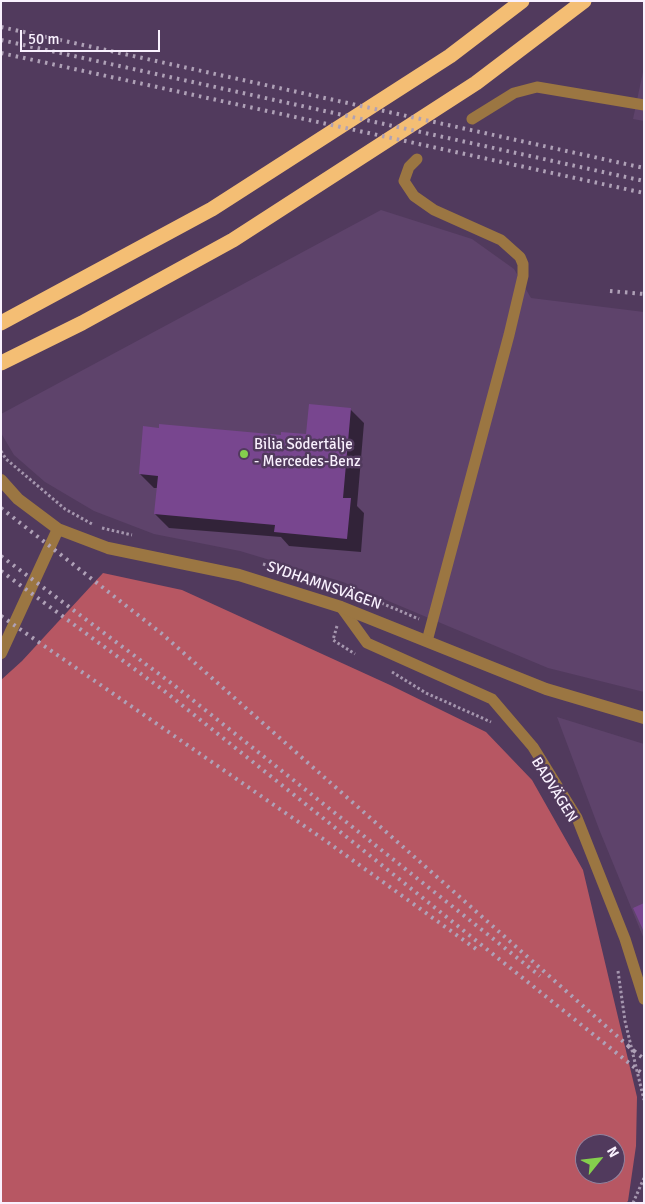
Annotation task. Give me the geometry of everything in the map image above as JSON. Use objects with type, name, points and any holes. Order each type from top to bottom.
[{"type":"highway","points":[[1,323],[212,209],[450,56],[522,1]]},
{"type":"highway","points":[[1,363],[82,323],[233,240],[476,83],[584,1]]},
{"type":"street","name":"SYDHAMNSVÄGEN","points":[[1,480],[18,499],[58,529],[108,548],[239,575],[341,607],[546,689],[644,718]]},
{"type":"street","points":[[1,653],[58,529]]},
{"type":"lane","points":[[472,119],[514,93],[536,87],[644,105]]},
{"type":"lane","points":[[416,159],[409,167],[404,181],[414,196],[434,210],[501,240],[520,257],[523,264],[523,276],[509,336],[427,641]]},
{"type":"lane","points":[[341,607],[367,643],[492,699],[533,747],[577,818],[626,939],[644,999]]},
{"type":"path","points":[[345,588],[333,640],[356,654]]},
{"type":"path","points":[[390,671],[426,693],[492,722]]},
{"type":"path","points":[[618,962],[619,986],[625,1021],[644,1100]]},
{"type":"path","points":[[633,1203],[644,1178]]},
{"type":"shaded area","points":[[644,67],[644,121],[633,119]]},
{"type":"shaded area","points":[[381,210],[472,239],[514,269],[531,298],[644,312],[644,692],[548,668],[343,582],[240,551],[154,534],[94,511],[45,482],[14,455],[1,433],[1,414]]},
{"type":"shaded area","points":[[103,573],[182,590],[390,685],[486,732],[532,780],[583,870],[637,1097],[636,1146],[628,1201],[626,1203],[1,1203],[1,680],[22,661]]},
{"type":"shaded area","points":[[557,717],[644,744],[644,939],[599,829]]},
{"type":"building","name":"Bilia Södertälje - Mercedes-Benz","points":[[309,404],[351,408],[343,498],[351,498],[347,539],[274,532],[275,525],[154,514],[158,476],[139,474],[143,426],[159,428],[159,424],[281,435],[281,432],[306,434]]},
{"type":"building","points":[[644,903],[644,932],[633,908]]},
{"type":"railway","points":[[1,27],[644,168]]},
{"type":"railway","points":[[1,40],[644,181]]},
{"type":"railway","points":[[1,53],[644,193]]},
{"type":"railway","points":[[610,291],[644,294]]},
{"type":"railway","points":[[1,508],[161,633],[634,1051]]},
{"type":"railway","points":[[1,556],[175,686],[540,976]]},
{"type":"railway","points":[[1,571],[163,690],[644,1075]]},
{"type":"railway","points":[[1,616],[326,841],[476,949]]},
{"type":"railway","points":[[628,1046],[644,1059]]},
{"type":"place","name":"Bilia Södertälje - Mercedes-Benz","points":[[244,454]]}]
